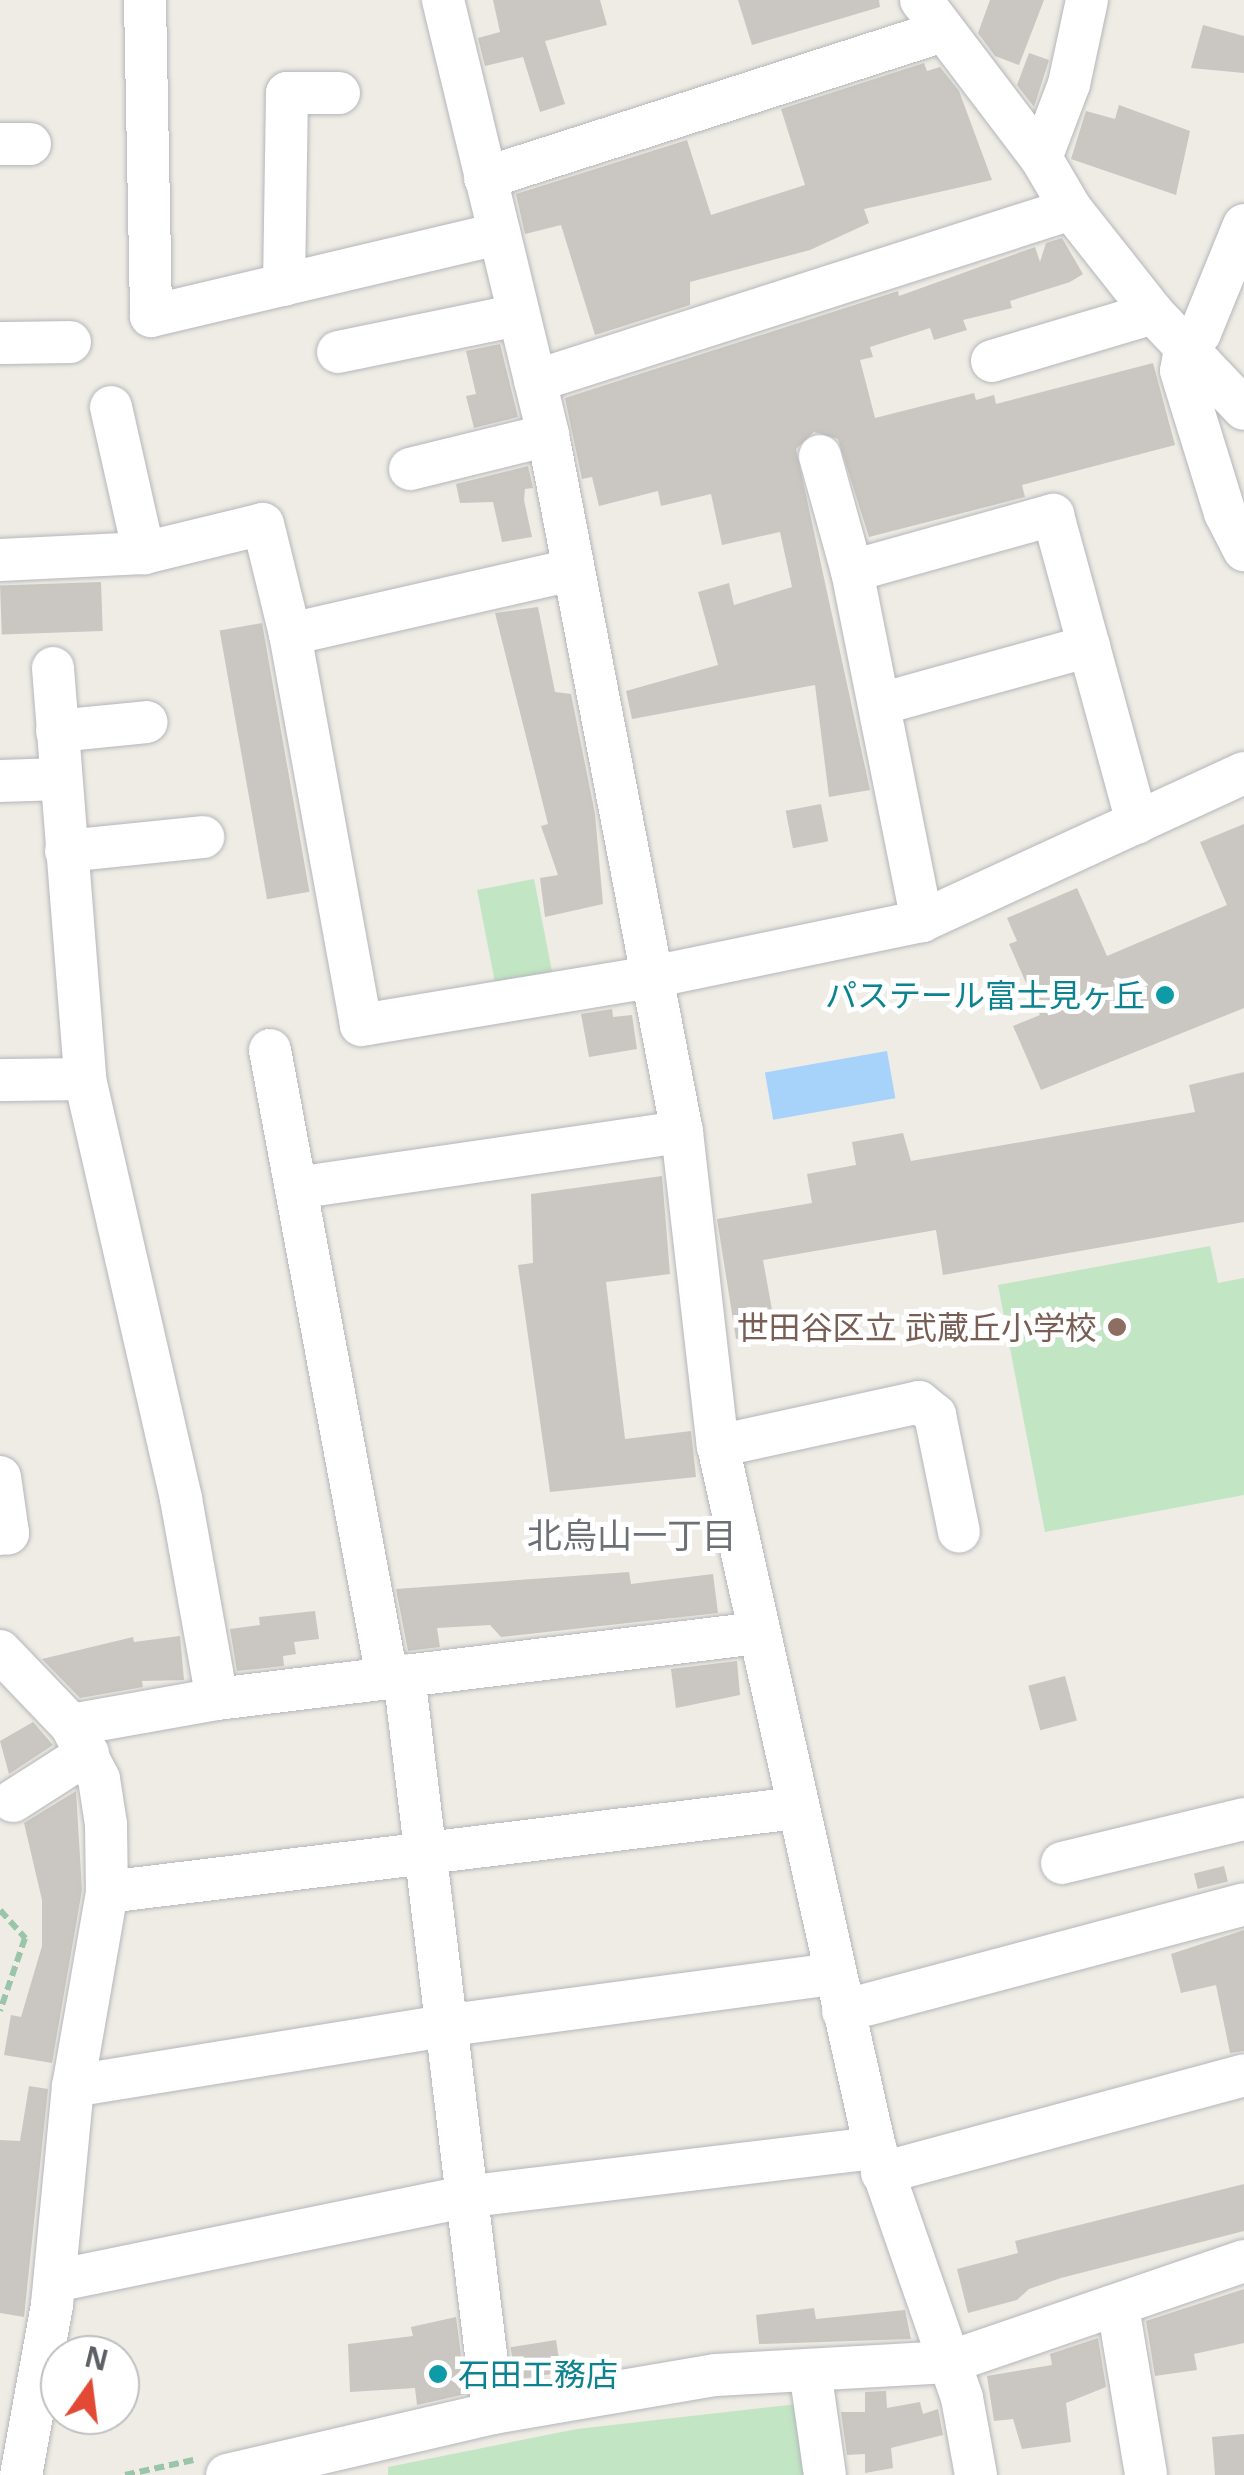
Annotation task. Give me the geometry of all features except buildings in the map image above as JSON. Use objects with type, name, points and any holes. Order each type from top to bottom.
[{"type":"street","points":[[145,0],[152,316],[498,234]]},
{"type":"street","points":[[443,0],[548,435],[682,1132],[718,1446],[758,1633],[879,2160],[949,2362],[976,2475]]},
{"type":"street","points":[[1041,158],[1070,84],[1087,0]]},
{"type":"street","points":[[485,178],[932,16],[1041,158],[1071,210],[1185,349],[1244,410]]},
{"type":"street","points":[[284,284],[287,94],[339,93]]},
{"type":"street","points":[[535,381],[1071,210]]},
{"type":"street","points":[[1244,225],[1200,333],[1185,349],[1181,371],[1225,514],[1244,550]]},
{"type":"street","points":[[992,361],[1154,313]]},
{"type":"street","points":[[338,352],[518,315]]},
{"type":"street","points":[[0,343],[70,342]]},
{"type":"street","points":[[111,407],[144,553]]},
{"type":"street","points":[[410,469],[548,435]]},
{"type":"street","points":[[820,456],[852,571],[922,921]]},
{"type":"street","points":[[852,571],[1053,514],[1137,824]]},
{"type":"street","points":[[0,560],[144,553],[263,524],[290,634],[362,1025],[652,978],[922,921],[1244,773]]},
{"type":"street","points":[[290,634],[571,570]]},
{"type":"street","points":[[880,704],[1089,646]]},
{"type":"street","points":[[53,668],[85,1078],[181,1500],[218,1699]]},
{"type":"street","points":[[57,730],[147,722]]},
{"type":"street","points":[[0,781],[61,779]]},
{"type":"street","points":[[66,851],[203,837]]},
{"type":"street","points":[[270,1050],[396,1676],[423,1852],[463,2197],[493,2413]]},
{"type":"street","points":[[0,1080],[85,1078]]},
{"type":"street","points":[[296,1188],[682,1132]]},
{"type":"street","points":[[718,1446],[920,1402],[935,1415],[959,1532]]},
{"type":"street","points":[[0,1478],[8,1533],[0,1534]]},
{"type":"street","points":[[14,1800],[80,1739],[218,1699],[758,1633]]},
{"type":"street","points":[[0,1651],[80,1739],[106,1824],[107,1892],[73,2086],[56,2281],[21,2475]]},
{"type":"street","points":[[107,1892],[796,1808]]},
{"type":"street","points":[[1062,1863],[1241,1833]]},
{"type":"street","points":[[73,2086],[443,2026],[838,1992],[1244,1904]]},
{"type":"street","points":[[56,2281],[463,2197],[879,2160],[1244,2075]]},
{"type":"street","points":[[248,2473],[369,2458],[493,2413],[716,2375],[949,2362],[1244,2261]]},
{"type":"street","points":[[1118,2307],[1146,2475]]},
{"type":"street","points":[[810,2370],[825,2475]]},
{"type":"path","points":[[0,1910],[25,1938],[0,2011]]},
{"type":"green space","points":[[534,879],[553,975],[496,986],[477,890]]},
{"type":"green space","points":[[1210,1246],[1218,1283],[1244,1278],[1244,1495],[1045,1532],[998,1285]]},
{"type":"green space","points":[[798,2404],[812,2475],[388,2475],[388,2467],[577,2429]]},
{"type":"water","points":[[887,1051],[895,1098],[773,1120],[765,1073]]},
{"type":"place","name":"パステール富士見ヶ丘","points":[[1165,995]]},
{"type":"place","name":"世田谷区立 武蔵丘小学校","points":[[1117,1327]]},
{"type":"place","name":"石田工務店","points":[[438,2374]]},
{"type":"district","name":"北烏山一丁目","points":[[632,1535]]}]
